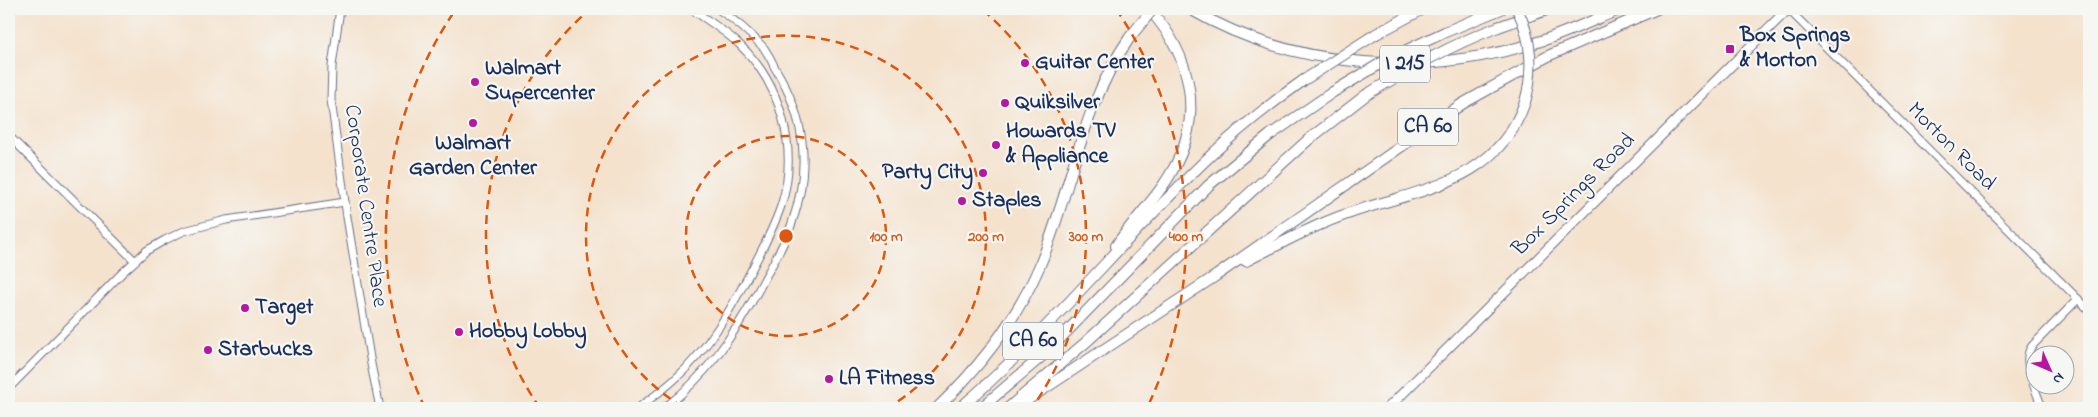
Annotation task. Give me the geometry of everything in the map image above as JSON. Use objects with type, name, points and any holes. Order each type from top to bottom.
[{"type":"highway","points":[[1102,268],[1126,230],[1171,174],[1183,150],[1188,131],[1191,110],[1190,91],[1183,60],[1176,44],[1162,22],[1149,9]]},
{"type":"highway","points":[[936,408],[968,377],[989,352],[1014,315],[1032,283],[1052,231],[1094,101],[1115,59],[1153,9]]},
{"type":"highway","name":"I 215","points":[[1190,9],[1211,21],[1262,42],[1314,56],[1360,63],[1406,64],[1503,51],[1544,40],[1621,9]]},
{"type":"highway","name":"CA 60","points":[[960,408],[1014,360],[1209,158],[1245,125],[1304,80],[1376,34],[1423,9]]},
{"type":"highway","points":[[981,408],[1047,352],[1209,186],[1270,135],[1333,92],[1388,59],[1445,32],[1502,9]]},
{"type":"highway","points":[[1217,275],[1327,222],[1431,187],[1480,165],[1502,144],[1514,128],[1525,102],[1530,75],[1530,52],[1526,32],[1517,9]]},
{"type":"highway","points":[[1008,408],[1085,343],[1308,140],[1366,95],[1423,60],[1462,41],[1549,9]]},
{"type":"highway","name":"CA 60","points":[[1015,408],[1217,275],[1462,104],[1550,55],[1657,9]]},
{"type":"main road","name":"Box Springs Road","points":[[1388,408],[1788,9]]},
{"type":"street","name":"Corporate Centre Place","points":[[340,9],[332,66],[331,100],[344,202],[380,408]]},
{"type":"street","points":[[638,408],[674,380],[696,357],[725,320],[770,234],[781,206],[788,173],[786,133],[781,111],[764,76],[741,46],[724,31],[691,9]]},
{"type":"street","points":[[664,408],[712,363],[731,338],[791,226],[799,200],[803,172],[805,154],[797,113],[782,79],[760,45],[750,34],[718,9]]},
{"type":"street","name":"Morton Road","points":[[1788,9],[2089,310]]},
{"type":"street","points":[[9,136],[135,261]]},
{"type":"street","points":[[9,388],[135,261],[165,240],[184,231],[207,224],[344,202]]},
{"type":"street","points":[[2042,408],[2028,367],[2027,354],[2032,346],[2078,299]]},
{"type":"railway","points":[[2082,9],[2089,10]]},
{"type":"place","name":"Box Springs & Morton","points":[[1730,49]]},
{"type":"place","name":"Guitar Center","points":[[1025,63]]},
{"type":"place","name":"Walmart Supercenter","points":[[475,82]]},
{"type":"place","name":"Quiksilver","points":[[1005,103]]},
{"type":"place","name":"Walmart Garden Center","points":[[473,123]]},
{"type":"place","name":"Howards TV & Appliance","points":[[996,145]]},
{"type":"place","name":"Party City","points":[[983,173]]},
{"type":"place","name":"Staples","points":[[962,201]]},
{"type":"place","name":"Target","points":[[245,308]]},
{"type":"place","name":"Hobby Lobby","points":[[459,332]]},
{"type":"place","name":"Starbucks","points":[[208,350]]},
{"type":"place","name":"LA Fitness","points":[[829,379]]}]
